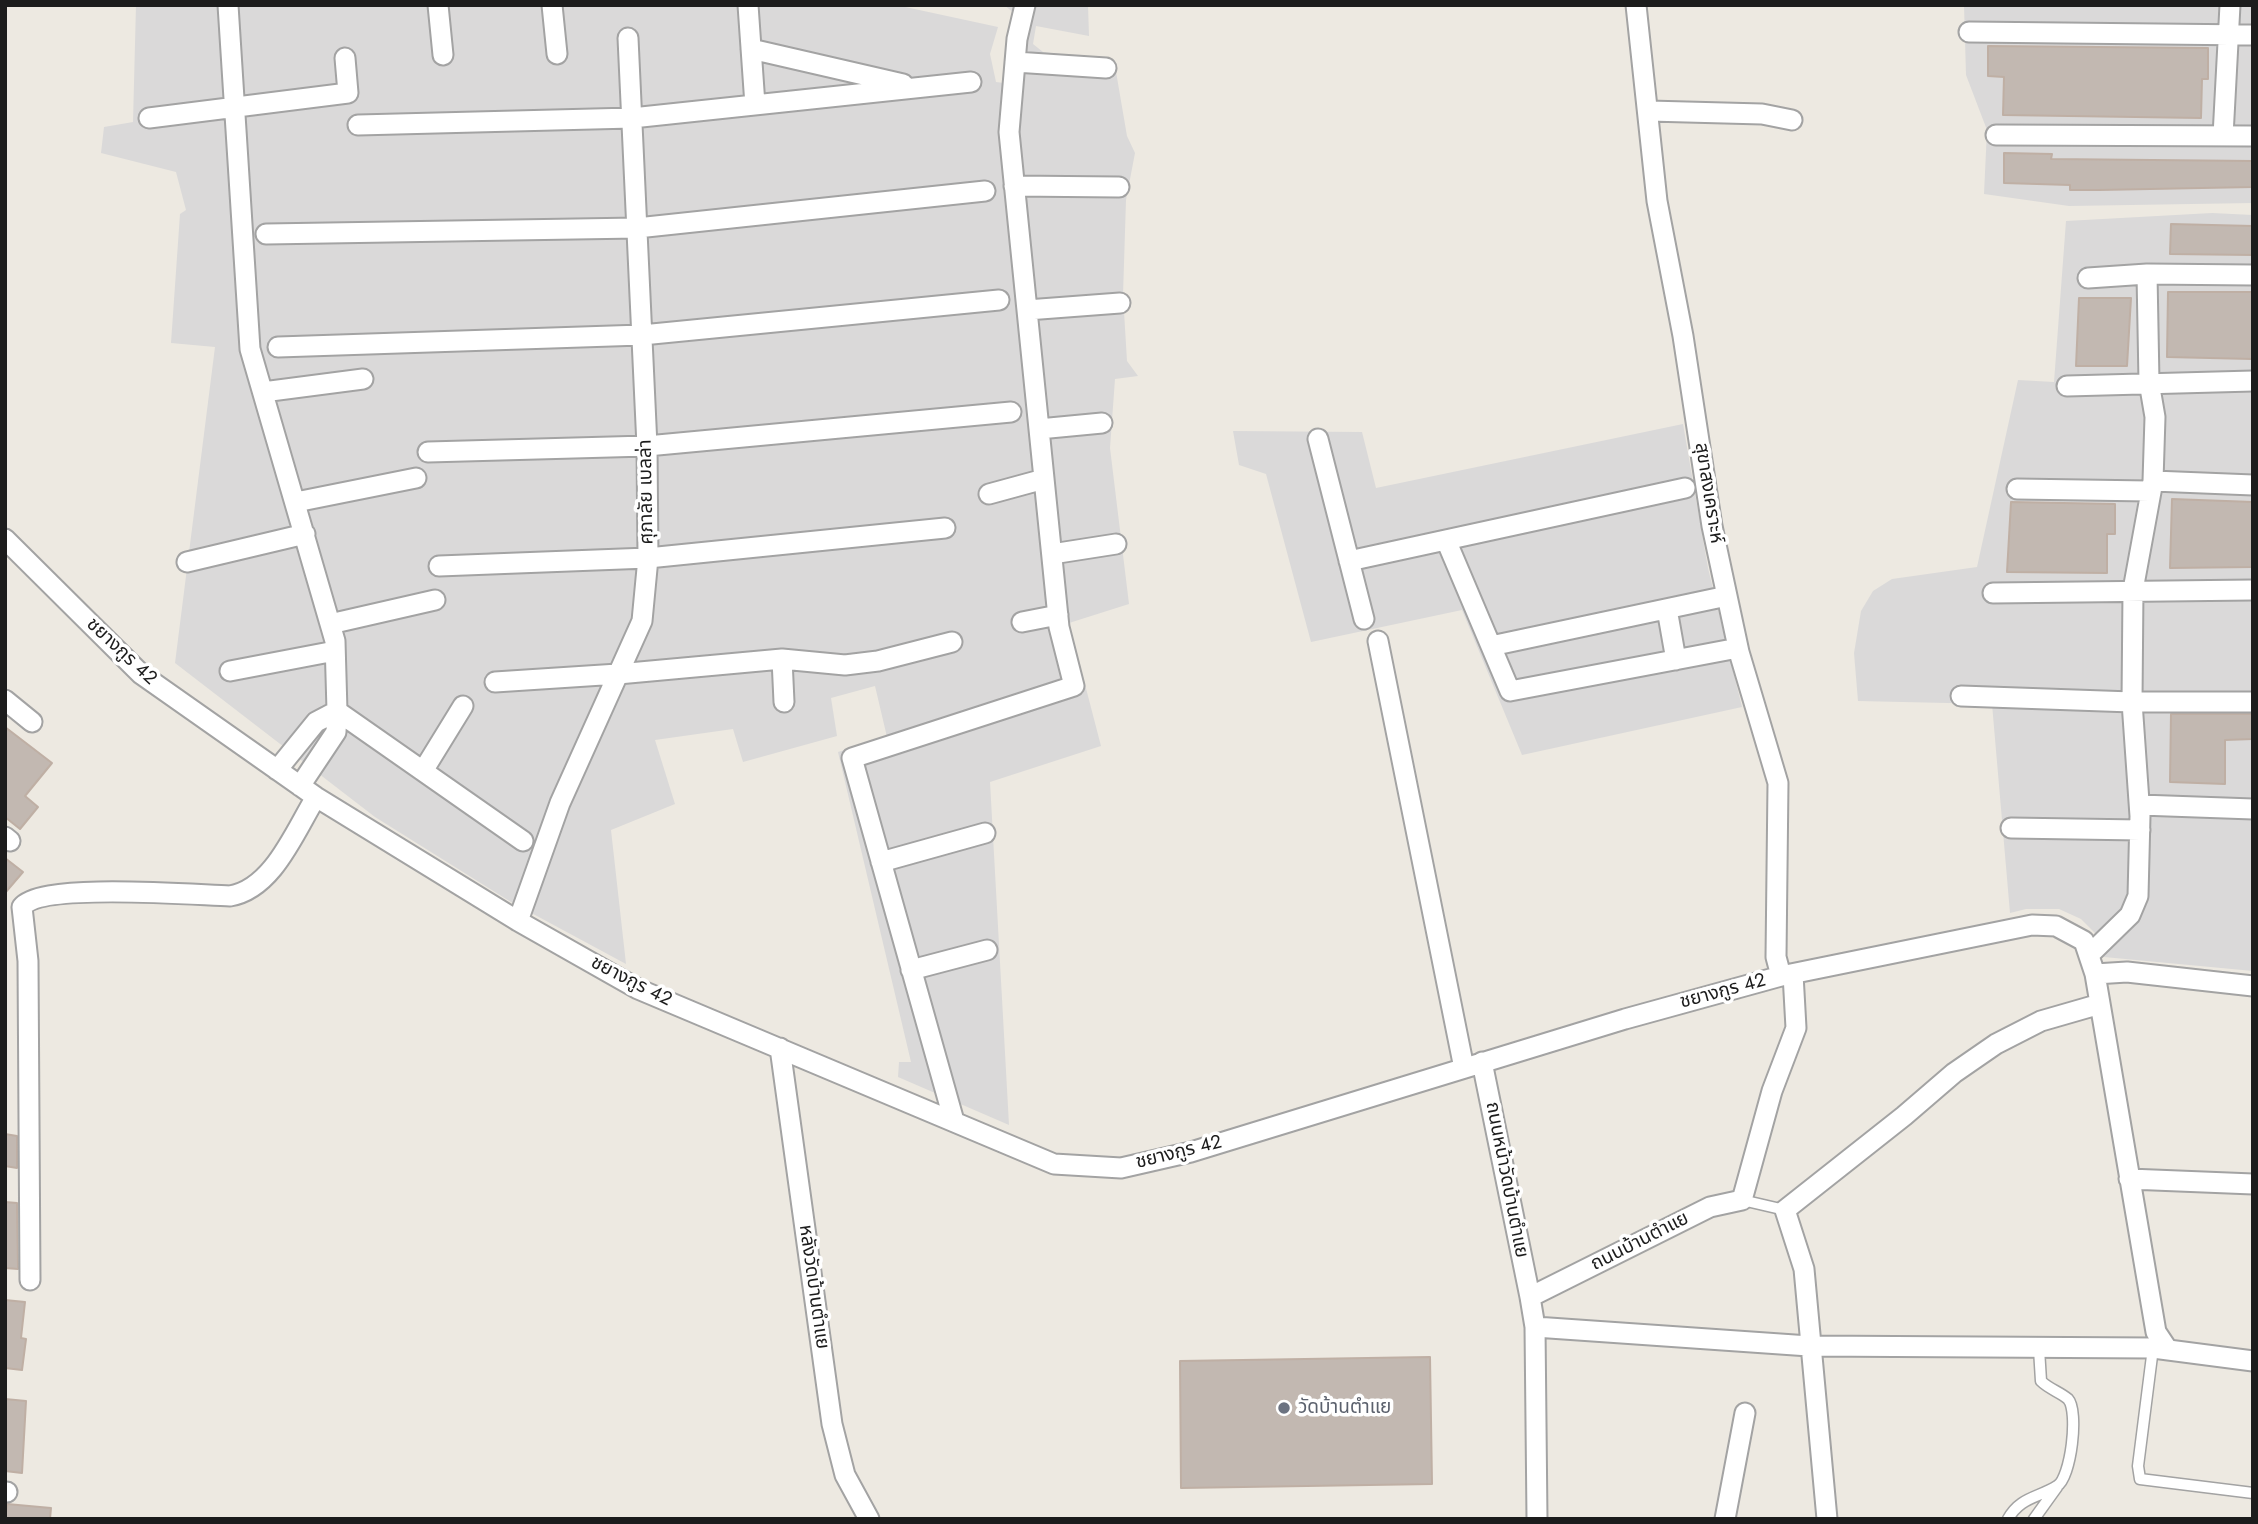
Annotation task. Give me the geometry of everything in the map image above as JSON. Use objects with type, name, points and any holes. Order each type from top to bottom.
[{"type":"street","points":[[30,1280],[28,961],[22,907],[27,901],[42,896],[90,892],[230,896],[246,894],[270,871],[336,732],[335,651],[330,624],[250,349],[228,5]]},
{"type":"street","points":[[438,5],[443,55]]},
{"type":"street","points":[[552,5],[557,54]]},
{"type":"street","points":[[748,5],[755,105]]},
{"type":"street","points":[[954,1122],[852,758],[1074,686],[1058,615],[1009,132],[1015,62],[1025,5]]},
{"type":"street","name":"สุขาสงเคราะห์","points":[[1636,5],[1657,201],[1683,336],[1712,526],[1738,648],[1778,783],[1776,957],[1787,975]]},
{"type":"street","points":[[2223,136],[2230,5]]},
{"type":"street","points":[[1969,32],[2253,35]]},
{"type":"street","name":"ศุภาลัย เบลล่า","points":[[518,921],[560,803],[642,621],[648,558],[647,446],[628,38]]},
{"type":"street","points":[[751,49],[920,88]]},
{"type":"street","points":[[149,118],[348,93],[345,58]]},
{"type":"street","points":[[1015,62],[1106,68]]},
{"type":"street","points":[[358,124],[632,118],[971,82]]},
{"type":"street","points":[[1648,111],[1762,114],[1792,120]]},
{"type":"street","points":[[1996,135],[2253,136]]},
{"type":"street","points":[[1014,186],[1119,187]]},
{"type":"street","points":[[266,234],[637,228],[985,191]]},
{"type":"street","points":[[2088,278],[2147,274],[2253,275]]},
{"type":"street","points":[[2147,274],[2149,382],[2155,418],[2151,486],[2133,590],[2132,702],[2140,805],[2138,896],[2130,915],[2092,964],[2160,1349]]},
{"type":"street","points":[[278,347],[642,335],[999,300]]},
{"type":"street","points":[[1027,310],[1120,303]]},
{"type":"street","points":[[263,392],[363,379]]},
{"type":"street","points":[[2067,386],[2149,382],[2253,382]]},
{"type":"street","points":[[428,452],[647,446],[1011,412]]},
{"type":"street","points":[[1039,429],[1102,423]]},
{"type":"street","points":[[1318,439],[1364,620]]},
{"type":"street","points":[[296,502],[415,478]]},
{"type":"street","points":[[989,494],[1044,479]]},
{"type":"street","points":[[2017,489],[2253,485]]},
{"type":"street","points":[[1349,561],[1685,488]]},
{"type":"street","points":[[439,566],[648,558],[945,528]]},
{"type":"street","points":[[187,562],[305,534]]},
{"type":"street","name":"ชยางกูร 42","points":[[5,539],[141,674],[308,792],[518,921],[638,989],[1054,1164],[1121,1168],[1191,1152],[1473,1065],[1787,975],[2032,925],[2056,926],[2071,931],[2084,941],[2092,964]]},
{"type":"street","points":[[1446,540],[1510,691],[1738,648]]},
{"type":"street","points":[[1052,554],[1116,544]]},
{"type":"street","points":[[1993,593],[2253,590]]},
{"type":"street","points":[[1491,646],[1727,596]]},
{"type":"street","points":[[330,624],[435,600]]},
{"type":"street","points":[[1667,609],[1676,660]]},
{"type":"street","points":[[1022,622],[1058,615]]},
{"type":"street","name":"ถนนหน้าวัดบ้านตำแย","points":[[1378,641],[1473,1065],[1530,1297]]},
{"type":"street","points":[[495,682],[782,659],[845,665],[878,661],[952,642]]},
{"type":"street","points":[[230,671],[335,651]]},
{"type":"street","points":[[782,659],[784,702]]},
{"type":"street","points":[[1961,696],[2132,702],[2253,702]]},
{"type":"street","points":[[5,700],[32,722]]},
{"type":"street","points":[[423,771],[463,706]]},
{"type":"street","points":[[278,770],[316,722],[337,711]]},
{"type":"street","points":[[337,711],[523,841]]},
{"type":"street","points":[[2140,805],[2253,808]]},
{"type":"street","points":[[2011,828],[2140,830]]},
{"type":"street","points":[[881,863],[985,832]]},
{"type":"street","points":[[911,970],[987,950]]},
{"type":"street","points":[[2092,964],[2127,972],[2253,986]]},
{"type":"street","points":[[1742,1200],[1773,1091],[1796,1028],[1787,975]]},
{"type":"street","points":[[1827,1519],[1804,1269],[1785,1210],[1954,1073],[1996,1044],[2041,1021],[2100,1004]]},
{"type":"street","name":"หลังวัดบ้านตำแย","points":[[780,1048],[832,1424],[845,1475],[869,1519]]},
{"type":"street","points":[[2129,1179],[2253,1184]]},
{"type":"street","name":"ถนนบ้านตำแย","points":[[1530,1297],[1710,1207],[1742,1200]]},
{"type":"street","points":[[1530,1297],[1535,1328],[1537,1519]]},
{"type":"street","points":[[1535,1328],[1809,1346],[2160,1349],[2253,1360]]},
{"type":"street","points":[[1726,1519],[1745,1413]]},
{"type":"lane","points":[[1742,1200],[1785,1210]]},
{"type":"lane","points":[[2034,1519],[2069,1470],[2073,1410],[2069,1400],[2041,1381],[2039,1349]]},
{"type":"lane","points":[[2160,1349],[2138,1466],[2140,1479],[2253,1493]]},
{"type":"lane","points":[[2008,1519],[2015,1508],[2025,1500],[2057,1486]]},
{"type":"shaded area","points":[[136,5],[896,5],[998,27],[990,54],[996,82],[1004,83],[1014,13],[1004,5],[1088,5],[1089,36],[1036,26],[1033,44],[1043,52],[1114,60],[1127,136],[1135,153],[1126,200],[1123,295],[1127,361],[1138,376],[1115,379],[1110,448],[1129,604],[1069,623],[1101,746],[990,782],[1009,1125],[898,1077],[899,1062],[911,1062],[838,752],[887,737],[875,686],[831,698],[837,736],[743,762],[733,729],[655,740],[675,804],[611,830],[626,964],[511,902],[375,817],[175,663],[215,347],[171,343],[180,214],[186,210],[176,172],[101,153],[104,127],[133,122]]},
{"type":"shaded area","points":[[1964,5],[2253,5],[2253,203],[2069,206],[1984,194],[1987,130],[1966,75]]},
{"type":"shaded area","points":[[2212,213],[2253,215],[2253,971],[2104,957],[2096,934],[2081,919],[2059,909],[2026,909],[2010,913],[1992,704],[1858,701],[1854,653],[1861,611],[1873,591],[1892,579],[1977,567],[2018,380],[2054,382],[2066,221]]},
{"type":"shaded area","points":[[1683,424],[1708,568],[1742,707],[1522,755],[1462,610],[1311,642],[1266,474],[1239,465],[1233,431],[1362,432],[1376,488]]},
{"type":"building","points":[[1988,46],[2208,48],[2208,79],[2202,79],[2201,118],[2003,115],[2004,77],[1988,76]]},
{"type":"building","points":[[2004,153],[2052,154],[2051,159],[2253,161],[2253,187],[2070,190],[2070,185],[2004,183]]},
{"type":"building","points":[[2171,224],[2253,226],[2253,255],[2170,254]]},
{"type":"building","points":[[2168,292],[2253,292],[2252,359],[2167,357]]},
{"type":"building","points":[[2079,298],[2131,298],[2127,366],[2076,366]]},
{"type":"building","points":[[2172,499],[2253,502],[2253,567],[2170,568]]},
{"type":"building","points":[[2011,502],[2115,504],[2115,534],[2107,534],[2107,573],[2007,572]]},
{"type":"building","points":[[2171,714],[2253,714],[2253,739],[2225,740],[2225,784],[2170,782]]},
{"type":"building","points":[[5,727],[52,763],[25,796],[38,807],[20,829],[5,817]]},
{"type":"building","points":[[5,858],[23,872],[5,893]]},
{"type":"building","points":[[5,1134],[17,1136],[17,1168],[5,1166]]},
{"type":"building","points":[[5,1202],[17,1203],[18,1269],[5,1268]]},
{"type":"building","points":[[5,1300],[25,1302],[21,1338],[26,1339],[22,1370],[5,1368]]},
{"type":"building","points":[[1430,1357],[1432,1484],[1181,1488],[1180,1361]]},
{"type":"building","points":[[5,1399],[26,1401],[22,1473],[5,1471]]},
{"type":"building","points":[[7,1504],[51,1508],[50,1519],[5,1519]]},
{"type":"place","name":"วัดบ้านตำแย","points":[[1284,1408]]}]
